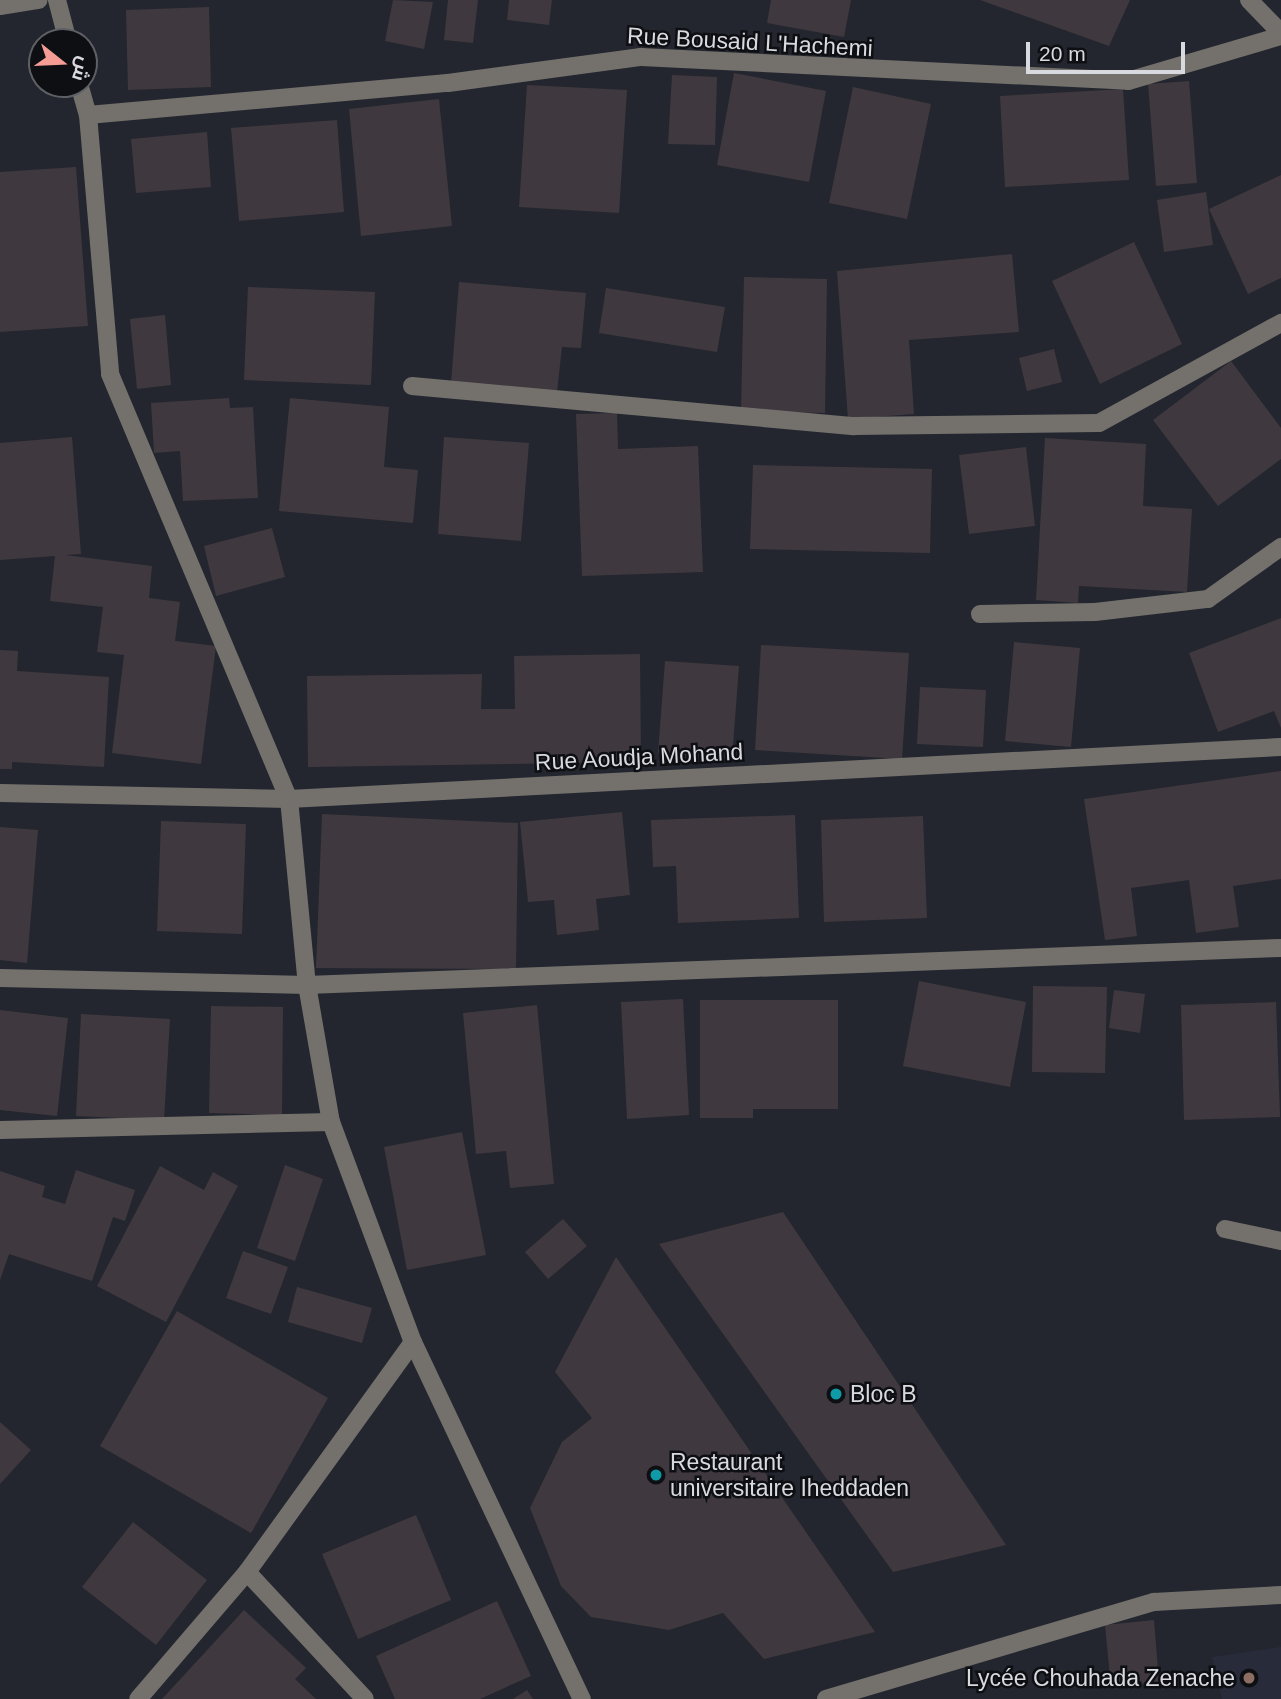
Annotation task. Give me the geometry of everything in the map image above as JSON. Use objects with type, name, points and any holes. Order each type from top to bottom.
[{"type":"street","points":[[0,6],[39,0]]},
{"type":"street","points":[[57,0],[64,28]]},
{"type":"street","points":[[1249,0],[1281,35]]},
{"type":"street","name":"Rue Bousaid L'Hachemi","points":[[88,115],[448,83],[641,57],[1128,81],[1281,35]]},
{"type":"street","points":[[83,98],[88,115],[110,374],[289,799],[307,985],[331,1122],[413,1342],[582,1699]]},
{"type":"street","points":[[412,386],[854,426],[1099,423],[1281,323]]},
{"type":"street","points":[[980,614],[1095,612],[1208,599],[1281,547]]},
{"type":"street","name":"Rue Aoudja Mohand","points":[[0,793],[289,799],[1281,747]]},
{"type":"street","points":[[0,978],[307,985],[1281,948]]},
{"type":"street","points":[[0,1130],[331,1122]]},
{"type":"street","points":[[1226,1229],[1281,1241]]},
{"type":"street","points":[[138,1699],[247,1572],[413,1342]]},
{"type":"street","points":[[247,1572],[365,1699]]},
{"type":"street","points":[[826,1699],[1154,1602],[1281,1595]]},
{"type":"shaded area","name":"Lycée Chouhada Zenache","points":[[1281,1647],[1281,1699],[1222,1699],[1212,1657]]},
{"type":"building","points":[[393,0],[433,2],[424,49],[385,41]]},
{"type":"building","points":[[448,0],[478,0],[473,43],[444,40]]},
{"type":"building","points":[[509,0],[552,0],[549,25],[507,20]]},
{"type":"building","points":[[771,0],[851,0],[844,37],[767,23]]},
{"type":"building","points":[[980,0],[1130,0],[1109,46]]},
{"type":"building","points":[[209,7],[211,87],[128,90],[126,10]]},
{"type":"building","points":[[734,73],[826,91],[809,182],[717,165]]},
{"type":"building","points":[[672,75],[717,77],[715,145],[668,144]]},
{"type":"building","points":[[1189,81],[1197,183],[1156,186],[1148,84]]},
{"type":"building","points":[[527,85],[627,90],[619,213],[519,207]]},
{"type":"building","points":[[853,87],[931,104],[907,219],[829,203]]},
{"type":"building","points":[[1123,89],[1129,180],[1005,187],[1000,96]]},
{"type":"building","points":[[439,99],[452,226],[361,236],[349,109]]},
{"type":"building","points":[[337,120],[344,212],[239,221],[231,128]]},
{"type":"building","points":[[207,132],[211,187],[136,193],[131,139]]},
{"type":"building","points":[[76,167],[88,326],[0,332],[0,172]]},
{"type":"building","points":[[1281,175],[1281,278],[1248,294],[1209,209]]},
{"type":"building","points":[[1206,192],[1213,245],[1164,252],[1157,200]]},
{"type":"building","points":[[1134,242],[1182,344],[1100,384],[1052,281]]},
{"type":"building","points":[[1012,254],[1019,332],[909,340],[914,414],[848,419],[837,271]]},
{"type":"building","points":[[744,277],[827,279],[825,413],[741,411]]},
{"type":"building","points":[[459,282],[586,293],[581,348],[562,347],[557,392],[451,383]]},
{"type":"building","points":[[248,287],[375,292],[371,385],[244,380]]},
{"type":"building","points":[[606,288],[725,307],[717,352],[599,333]]},
{"type":"building","points":[[165,315],[171,385],[137,389],[130,319]]},
{"type":"building","points":[[1054,349],[1062,382],[1027,391],[1019,358]]},
{"type":"building","points":[[1231,361],[1281,428],[1281,459],[1218,506],[1153,420]]},
{"type":"building","points":[[229,398],[230,408],[253,407],[258,498],[183,501],[180,451],[154,453],[151,403]]},
{"type":"building","points":[[290,398],[389,407],[384,467],[418,470],[413,523],[279,511]]},
{"type":"building","points":[[617,413],[618,449],[698,446],[703,572],[582,576],[576,414]]},
{"type":"building","points":[[72,437],[81,554],[65,555],[152,566],[149,598],[180,602],[175,641],[216,646],[201,764],[112,753],[124,655],[97,652],[103,607],[50,601],[55,556],[0,560],[0,443]]},
{"type":"building","points":[[444,437],[529,443],[521,541],[438,534]]},
{"type":"building","points":[[1045,438],[1146,444],[1143,506],[1192,509],[1187,592],[1079,586],[1078,603],[1036,600]]},
{"type":"building","points":[[1026,447],[1035,526],[969,534],[959,455]]},
{"type":"building","points":[[753,465],[932,469],[930,553],[750,549]]},
{"type":"building","points":[[272,528],[285,577],[216,596],[204,546]]},
{"type":"building","points":[[1281,618],[1281,728],[1274,711],[1218,732],[1189,653]]},
{"type":"building","points":[[1014,642],[1080,648],[1071,747],[1005,741]]},
{"type":"building","points":[[761,645],[909,653],[902,759],[755,750]]},
{"type":"building","points":[[0,650],[18,651],[17,671],[109,677],[104,767],[12,762],[12,769],[0,769]]},
{"type":"building","points":[[640,654],[641,762],[308,767],[307,676],[482,674],[481,709],[515,709],[514,656]]},
{"type":"building","points":[[665,661],[739,666],[732,759],[658,753]]},
{"type":"building","points":[[920,687],[986,690],[983,747],[917,744]]},
{"type":"building","points":[[1281,771],[1281,879],[1233,886],[1239,927],[1196,933],[1189,880],[1131,888],[1137,936],[1105,940],[1084,799]]},
{"type":"building","points":[[622,812],[630,895],[596,899],[599,930],[557,935],[554,900],[528,902],[520,822]]},
{"type":"building","points":[[322,814],[518,823],[516,969],[316,968]]},
{"type":"building","points":[[795,815],[799,918],[678,923],[676,866],[653,867],[651,820]]},
{"type":"building","points":[[923,816],[927,918],[824,922],[821,820]]},
{"type":"building","points":[[161,821],[246,824],[242,934],[157,931]]},
{"type":"building","points":[[0,827],[38,830],[27,963],[0,960]]},
{"type":"building","points":[[919,981],[1026,1002],[1010,1087],[903,1066]]},
{"type":"building","points":[[1033,986],[1107,987],[1105,1073],[1032,1072]]},
{"type":"building","points":[[1114,990],[1145,994],[1140,1033],[1109,1028]]},
{"type":"building","points":[[683,999],[689,1115],[627,1119],[621,1002]]},
{"type":"building","points":[[700,1000],[838,1000],[838,1109],[753,1109],[753,1118],[700,1118]]},
{"type":"building","points":[[1276,1002],[1280,1117],[1184,1120],[1181,1005]]},
{"type":"building","points":[[537,1005],[554,1184],[510,1188],[506,1151],[476,1154],[463,1013]]},
{"type":"building","points":[[211,1006],[283,1007],[282,1115],[209,1113]]},
{"type":"building","points":[[0,1010],[68,1018],[57,1116],[0,1110]]},
{"type":"building","points":[[81,1014],[170,1019],[164,1120],[76,1116]]},
{"type":"building","points":[[462,1132],[486,1255],[407,1270],[384,1147]]},
{"type":"building","points":[[285,1165],[323,1179],[295,1261],[257,1248]]},
{"type":"building","points":[[160,1166],[204,1190],[213,1172],[238,1186],[166,1322],[97,1286]]},
{"type":"building","points":[[76,1170],[135,1190],[125,1221],[113,1217],[92,1281],[9,1254],[0,1280],[0,1171],[45,1186],[42,1197],[65,1204]]},
{"type":"building","name":"Bloc B","points":[[783,1212],[1006,1545],[893,1572],[659,1244]]},
{"type":"building","points":[[563,1219],[587,1246],[548,1279],[525,1252]]},
{"type":"building","points":[[243,1251],[288,1267],[271,1314],[226,1298]]},
{"type":"building","name":"Restaurant universitaire Iheddaden","points":[[616,1257],[875,1632],[764,1659],[723,1613],[669,1630],[591,1617],[561,1586],[530,1508],[562,1442],[592,1418],[555,1372]]},
{"type":"building","points":[[297,1287],[372,1308],[362,1343],[288,1322]]},
{"type":"building","points":[[177,1311],[328,1398],[251,1533],[100,1446]]},
{"type":"building","points":[[0,1422],[31,1450],[0,1484]]},
{"type":"building","points":[[416,1515],[451,1600],[358,1639],[322,1554]]},
{"type":"building","points":[[133,1522],[207,1580],[156,1645],[82,1587]]},
{"type":"building","points":[[497,1601],[531,1676],[480,1699],[395,1699],[376,1656]]},
{"type":"building","points":[[244,1610],[306,1668],[295,1679],[316,1699],[162,1699]]},
{"type":"building","points":[[1154,1620],[1159,1682],[1111,1687],[1105,1625]]},
{"type":"building","points":[[527,1690],[533,1699],[513,1699]]},
{"type":"place","name":"Bloc B","points":[[836,1394]]},
{"type":"place","name":"Restaurant universitaire Iheddaden","points":[[656,1475]]},
{"type":"place","name":"Lycée Chouhada Zenache","points":[[1249,1678]]}]
